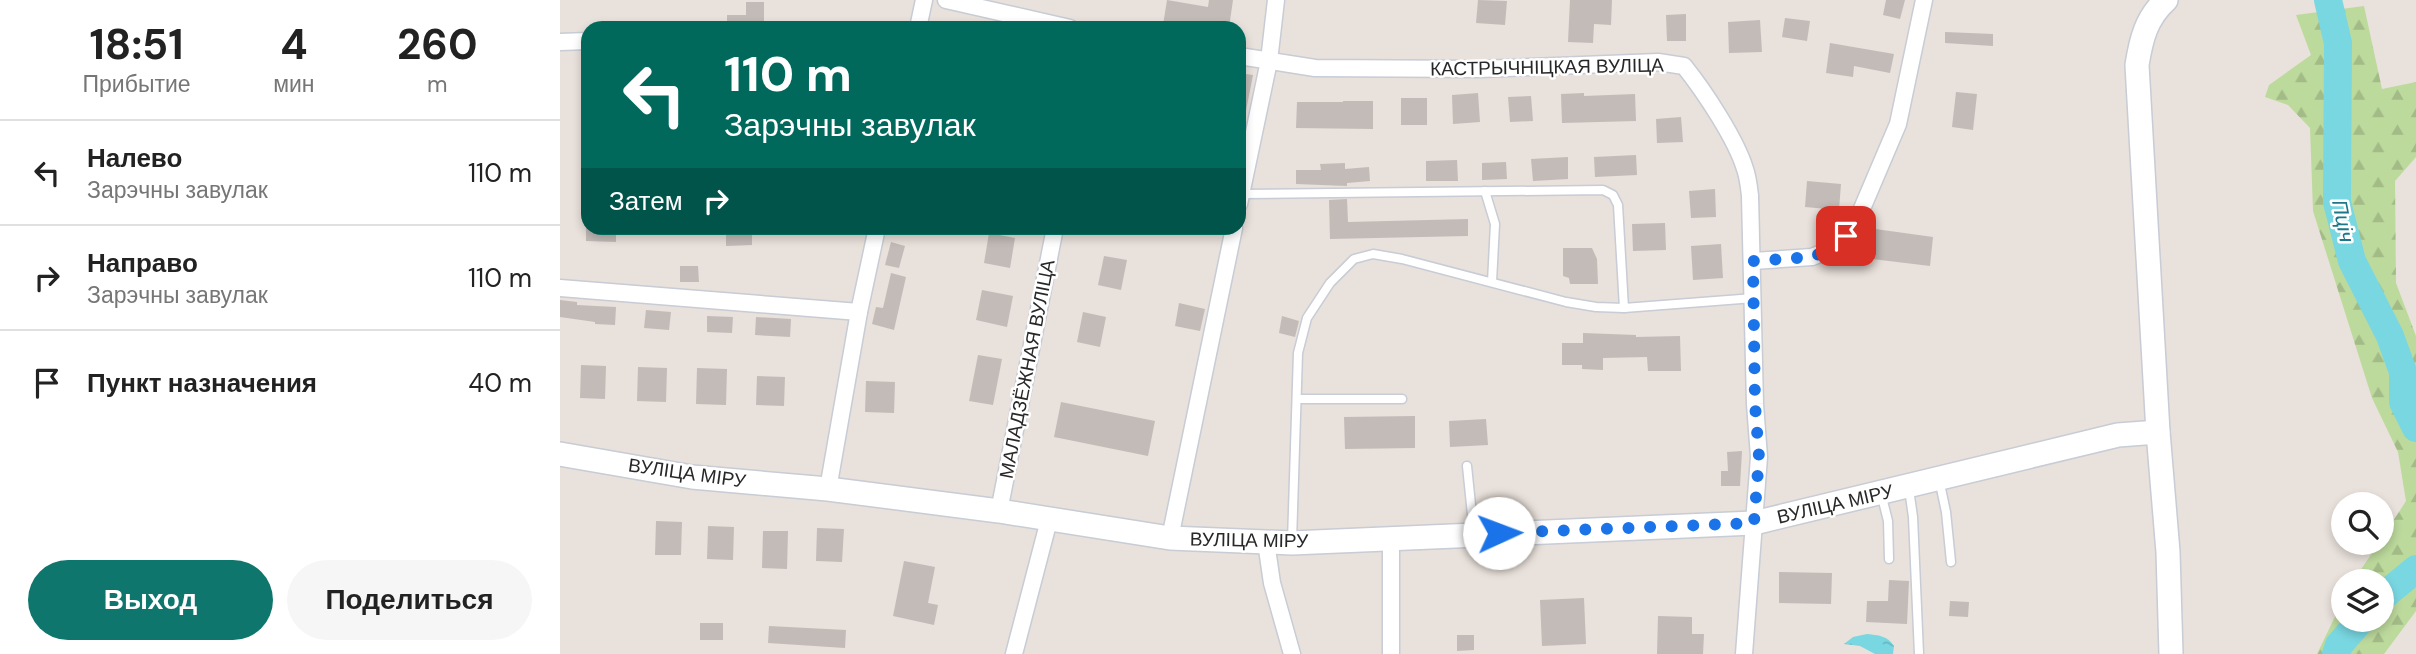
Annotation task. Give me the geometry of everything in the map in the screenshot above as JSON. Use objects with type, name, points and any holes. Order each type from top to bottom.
[{"type":"street","points":[[919,21],[923,0]]},
{"type":"street","points":[[946,0],[1039,21]]},
{"type":"street","points":[[1246,170],[1269,61],[1276,0]]},
{"type":"street","points":[[1744,654],[1759,457],[1755,404],[1753,261],[1812,257],[1829,250],[1846,236],[1861,211],[1898,124],[1924,0]]},
{"type":"street","points":[[2164,0],[2152,15],[2142,37],[2137,65],[2158,432],[2168,552],[2171,654]]},
{"type":"street","points":[[560,42],[581,41]]},
{"type":"street","name":"КАСТРЫЧНІЦКАЯ ВУЛІЦА","points":[[1246,57],[1315,68],[1479,69],[1658,62],[1684,66],[1702,89],[1745,168],[1750,196],[1753,261]]},
{"type":"street","points":[[828,489],[876,235]]},
{"type":"street","name":"МАЛАДЗЁЖНАЯ ВУЛІЦА","points":[[999,511],[1054,235]]},
{"type":"street","points":[[1170,538],[1233,235]]},
{"type":"street","points":[[560,288],[859,312]]},
{"type":"street","name":"ВУЛІЦА МІРУ","points":[[560,454],[692,477],[828,489],[999,511],[1170,538],[1292,543],[1754,523],[2118,435],[2158,432]]},
{"type":"street","points":[[1014,654],[1049,520]]},
{"type":"street","points":[[1391,538],[1391,654]]},
{"type":"street","points":[[1266,542],[1272,583],[1292,654]]},
{"type":"lane","points":[[1246,199],[1603,190],[1613,195],[1618,205],[1624,308]]},
{"type":"lane","points":[[1485,191],[1494,224],[1492,282]]},
{"type":"lane","points":[[1292,543],[1298,353],[1307,318],[1330,283],[1354,259],[1373,254],[1596,307],[1624,308],[1754,299]]},
{"type":"lane","points":[[1298,399],[1402,399]]},
{"type":"lane","points":[[1468,466],[1474,534]]},
{"type":"lane","points":[[1939,479],[1946,512],[1951,562]]},
{"type":"lane","points":[[1909,487],[1913,517],[1919,654]]},
{"type":"lane","points":[[1881,494],[1888,521],[1889,559]]},
{"type":"green space","points":[[2364,6],[2382,89],[2416,82],[2416,157],[2395,181],[2396,283],[2416,336],[2416,611],[2384,654],[2317,654],[2331,625],[2331,632],[2394,632],[2394,569],[2361,569],[2371,555],[2394,555],[2394,520],[2406,501],[2398,452],[2372,398],[2313,211],[2310,128],[2288,105],[2265,97],[2269,85],[2311,55],[2296,15]]},
{"type":"water","points":[[1867,634],[1889,640],[1894,646],[1893,654],[1875,654],[1860,646],[1844,644],[1853,637]]},
{"type":"building","points":[[1167,0],[1208,7],[1209,0],[1233,0],[1230,21],[1164,21]]},
{"type":"building","points":[[1478,0],[1507,1],[1505,25],[1476,23]]},
{"type":"building","points":[[1570,0],[1612,0],[1611,25],[1594,24],[1593,43],[1568,42]]},
{"type":"building","points":[[1886,0],[1905,0],[1900,19],[1883,15]]},
{"type":"building","points":[[746,2],[764,2],[764,21],[727,21],[727,15],[746,15]]},
{"type":"building","points":[[1686,14],[1686,41],[1667,41],[1666,15]]},
{"type":"building","points":[[1785,18],[1810,21],[1807,41],[1782,37]]},
{"type":"building","points":[[1760,20],[1762,52],[1729,53],[1728,22]]},
{"type":"building","points":[[1945,32],[1993,34],[1993,46],[1945,43]]},
{"type":"building","points":[[1830,43],[1894,54],[1890,73],[1854,66],[1853,77],[1826,73]]},
{"type":"building","points":[[1246,74],[1253,75],[1246,111]]},
{"type":"building","points":[[1956,92],[1977,94],[1973,130],[1952,127]]},
{"type":"building","points":[[1478,93],[1480,122],[1453,124],[1452,95]]},
{"type":"building","points":[[1584,93],[1584,96],[1635,94],[1636,121],[1562,123],[1561,94]]},
{"type":"building","points":[[1531,96],[1533,121],[1510,122],[1508,97]]},
{"type":"building","points":[[1401,98],[1427,98],[1427,125],[1401,125]]},
{"type":"building","points":[[1373,101],[1373,129],[1296,128],[1297,102]]},
{"type":"building","points":[[1681,117],[1683,142],[1657,143],[1656,119]]},
{"type":"building","points":[[1636,155],[1637,175],[1595,177],[1594,157]]},
{"type":"building","points":[[1568,157],[1568,179],[1533,181],[1531,159]]},
{"type":"building","points":[[1457,160],[1458,181],[1426,181],[1426,161]]},
{"type":"building","points":[[1506,162],[1507,179],[1482,180],[1482,163]]},
{"type":"building","points":[[1345,163],[1345,169],[1369,167],[1370,181],[1347,183],[1347,186],[1296,184],[1296,170],[1321,170],[1320,164]]},
{"type":"building","points":[[1807,181],[1841,184],[1839,210],[1805,207]]},
{"type":"building","points":[[1715,189],[1716,217],[1691,218],[1689,191]]},
{"type":"building","points":[[1347,199],[1348,222],[1468,219],[1468,236],[1330,239],[1329,200]]},
{"type":"building","points":[[1665,223],[1666,250],[1633,251],[1632,224]]},
{"type":"building","points":[[1868,228],[1933,237],[1930,266],[1864,258]]},
{"type":"building","points":[[586,235],[616,235],[616,242],[586,241]]},
{"type":"building","points":[[726,235],[752,235],[752,245],[726,246]]},
{"type":"building","points":[[989,235],[1015,238],[1010,268],[984,263]]},
{"type":"building","points":[[891,242],[905,246],[899,268],[885,265]]},
{"type":"building","points":[[1721,244],[1723,278],[1693,280],[1691,246]]},
{"type":"building","points":[[1563,248],[1592,248],[1597,259],[1598,284],[1570,284],[1569,278],[1563,276]]},
{"type":"building","points":[[1104,256],[1127,260],[1121,290],[1098,285]]},
{"type":"building","points":[[680,266],[698,266],[699,282],[680,282]]},
{"type":"building","points":[[891,273],[906,277],[894,330],[872,324],[876,307],[883,308]]},
{"type":"building","points":[[982,290],[1013,296],[1007,327],[976,320]]},
{"type":"building","points":[[560,300],[577,302],[577,305],[616,307],[615,325],[560,317]]},
{"type":"building","points":[[1179,303],[1205,309],[1200,331],[1175,326]]},
{"type":"building","points":[[646,310],[671,312],[669,330],[644,328]]},
{"type":"building","points":[[1083,312],[1106,317],[1100,347],[1077,342]]},
{"type":"building","points":[[707,316],[733,317],[732,333],[707,332]]},
{"type":"building","points":[[1282,316],[1299,321],[1295,337],[1279,333]]},
{"type":"building","points":[[756,317],[791,319],[790,337],[755,335]]},
{"type":"building","points":[[1583,333],[1636,337],[1680,336],[1681,371],[1648,371],[1647,357],[1603,358],[1603,370],[1582,369],[1582,365],[1562,365],[1562,343],[1583,343]]},
{"type":"building","points":[[978,355],[1002,359],[993,405],[969,401]]},
{"type":"building","points":[[581,365],[606,366],[605,399],[580,398]]},
{"type":"building","points":[[638,367],[667,368],[666,402],[637,401]]},
{"type":"building","points":[[697,368],[727,369],[726,405],[696,404]]},
{"type":"building","points":[[757,376],[785,377],[784,406],[756,405]]},
{"type":"building","points":[[866,381],[895,382],[894,413],[865,412]]},
{"type":"building","points":[[1061,402],[1155,421],[1148,456],[1054,437]]},
{"type":"building","points":[[1415,416],[1415,448],[1345,449],[1344,417]]},
{"type":"building","points":[[1486,419],[1488,445],[1450,447],[1449,421]]},
{"type":"building","points":[[1742,451],[1740,486],[1721,486],[1721,471],[1728,471],[1727,452]]},
{"type":"building","points":[[656,521],[682,522],[681,555],[655,555]]},
{"type":"building","points":[[708,526],[734,527],[733,560],[707,559]]},
{"type":"building","points":[[817,528],[844,529],[842,562],[816,561]]},
{"type":"building","points":[[763,531],[788,531],[787,569],[762,568]]},
{"type":"building","points":[[904,561],[935,567],[928,603],[938,605],[934,625],[893,616]]},
{"type":"building","points":[[1779,572],[1832,573],[1831,604],[1779,603]]},
{"type":"building","points":[[1889,580],[1909,581],[1907,624],[1866,622],[1867,601],[1888,601]]},
{"type":"building","points":[[1584,598],[1586,644],[1542,646],[1540,600]]},
{"type":"building","points":[[1950,601],[1969,602],[1968,617],[1949,616]]},
{"type":"building","points":[[1658,616],[1692,617],[1692,634],[1704,634],[1703,654],[1657,654]]},
{"type":"building","points":[[700,623],[723,623],[723,640],[700,640]]},
{"type":"building","points":[[769,626],[846,630],[845,648],[768,643]]},
{"type":"building","points":[[1457,635],[1474,635],[1474,650],[1457,651]]},
{"type":"waterway","name":"Пціч","points":[[2328,0],[2338,43],[2337,202],[2352,261],[2390,336],[2403,372],[2403,402],[2416,428]]},
{"type":"waterway","name":"Пціч","points":[[2394,587],[2416,569]]},
{"type":"waterway","name":"Пціч","points":[[2336,654],[2339,645],[2350,632]]},
{"type":"route","points":[[1499,533],[1754,523],[1759,457],[1755,404],[1753,261],[1812,257],[1829,250],[1846,236]]}]
